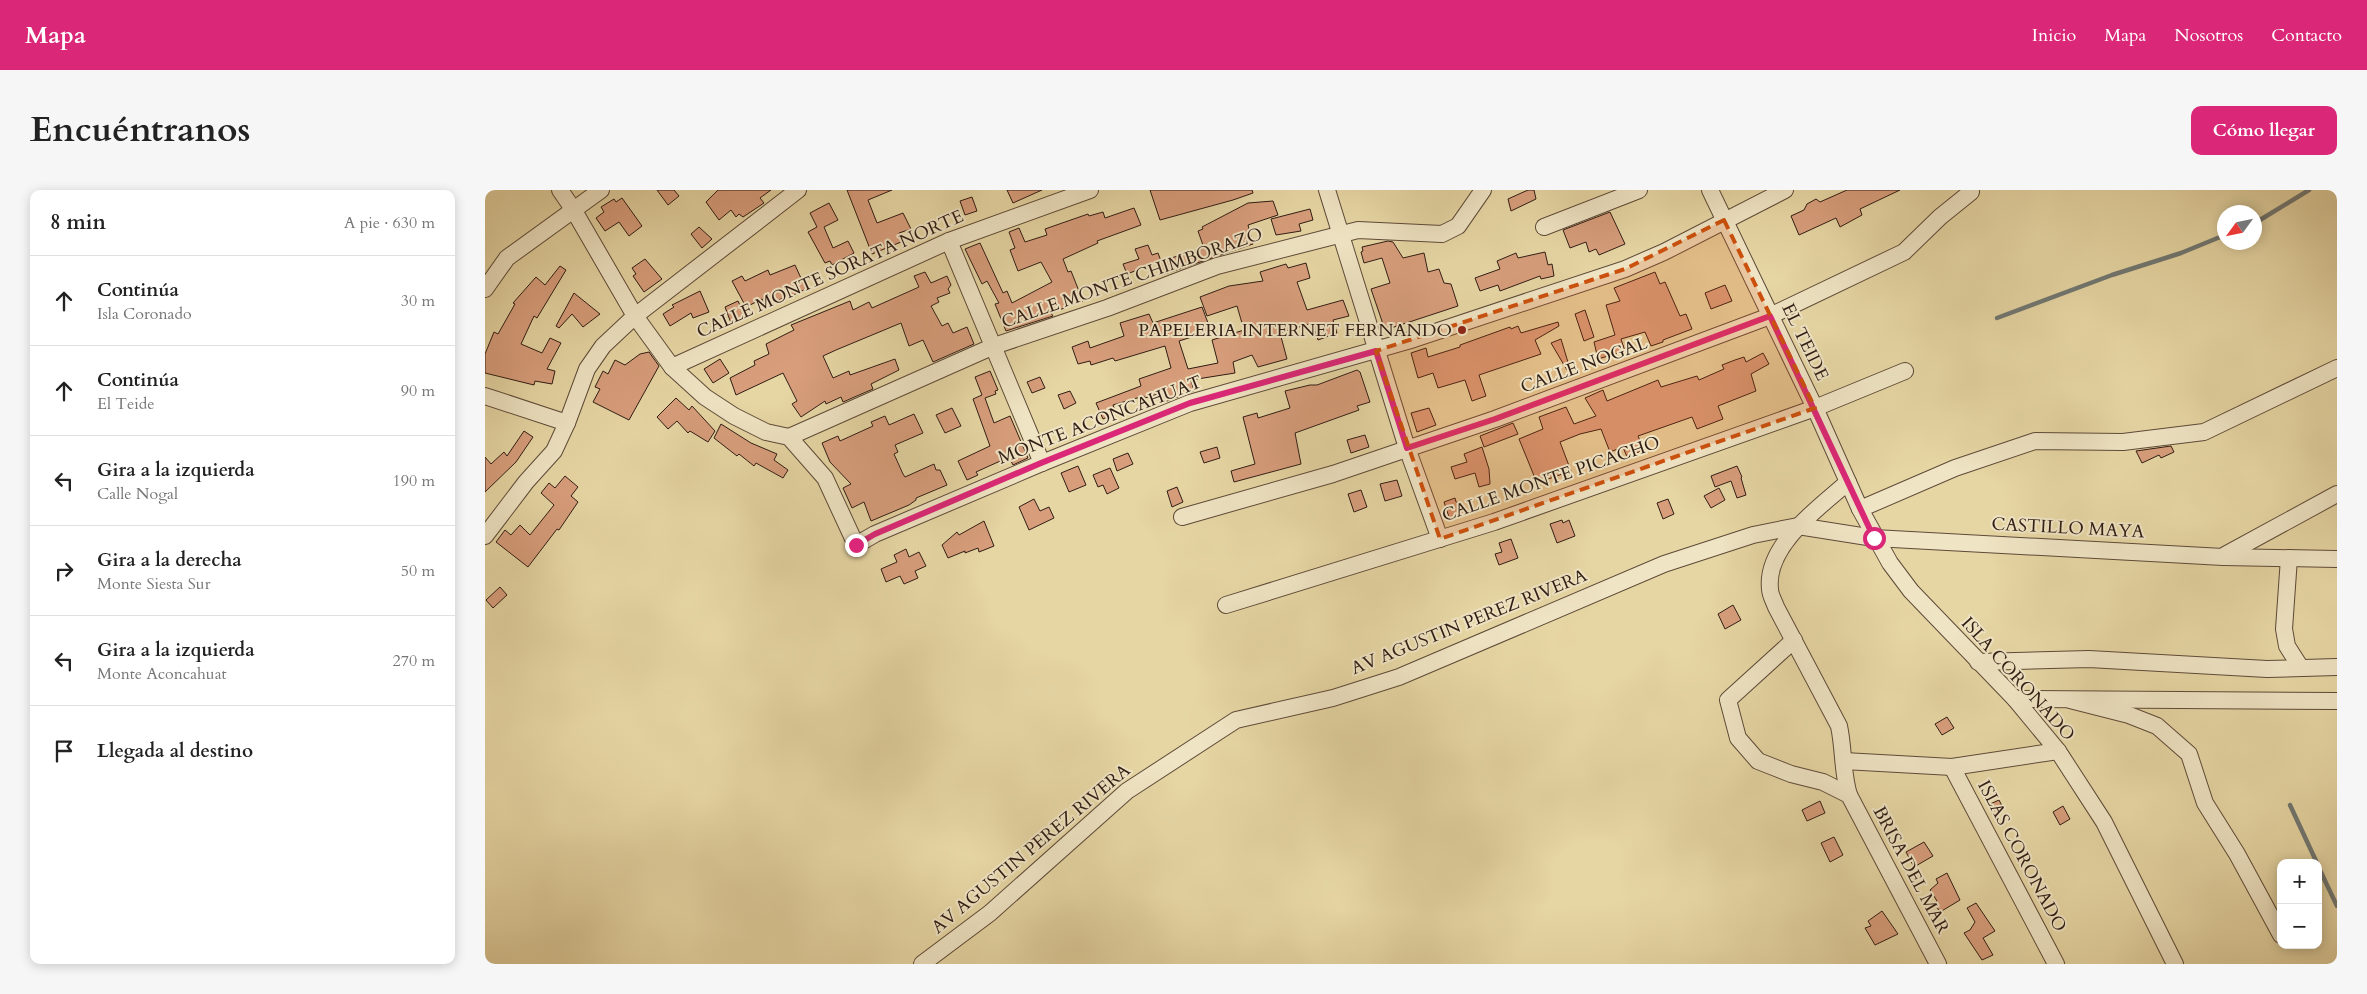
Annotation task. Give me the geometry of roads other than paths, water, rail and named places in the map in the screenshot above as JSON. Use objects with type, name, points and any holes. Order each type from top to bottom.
[{"type":"street","points":[[559,190],[573,209],[635,316],[672,367],[705,397],[734,416],[766,432],[789,436]]},
{"type":"street","points":[[485,289],[507,258],[601,190]]},
{"type":"street","points":[[485,536],[526,482],[554,451],[567,423],[587,369],[603,346],[635,316],[798,190]]},
{"type":"street","name":"CALLE MONTE SORATA NORTE","points":[[672,367],[949,241],[1090,190]]},
{"type":"street","points":[[1327,190],[1407,448],[1440,539]]},
{"type":"street","name":"CALLE MONTE CHIMBORAZO","points":[[789,436],[994,346],[1107,308],[1217,266],[1358,230],[1442,234],[1458,226],[1483,190]]},
{"type":"street","points":[[1544,227],[1639,190]]},
{"type":"street","name":"EL TEIDE","points":[[1710,190],[1849,482]]},
{"type":"street","name":"MONTE ACONCAHUAT","points":[[789,436],[825,478],[856,545],[875,534],[1041,463],[1190,403],[1376,351],[1498,313],[1625,269],[1663,252],[1785,190]]},
{"type":"street","name":"CALLE NOGAL","points":[[1182,517],[1333,474],[1505,416],[1770,316],[1904,252],[1940,217],[1971,192]]},
{"type":"street","points":[[949,241],[1041,463]]},
{"type":"street","points":[[1860,509],[1955,468],[2035,440],[2123,442],[2204,432],[2337,368]]},
{"type":"street","name":"CALLE MONTE PICACHO","points":[[1226,605],[1440,539],[1815,408],[1905,371]]},
{"type":"street","points":[[485,396],[567,423]]},
{"type":"street","name":"ISLA CORONADO","points":[[1849,482],[1874,538],[1911,591],[2015,699],[2058,751],[2104,822],[2175,964]]},
{"type":"street","name":"BRISA DEL MAR","points":[[1849,482],[1797,526],[1778,554],[1770,578],[1770,590],[1839,726],[1845,780],[1849,795],[1937,964]]},
{"type":"street","points":[[2223,556],[2337,494]]},
{"type":"street","name":"CASTILLO MAYA","points":[[1797,526],[1874,538],[2223,556],[2337,559]]},
{"type":"street","name":"AV AGUSTIN PEREZ RIVERA","points":[[922,964],[990,913],[1127,791],[1236,720],[1333,698],[1399,677],[1664,564],[1753,535],[1797,526]]},
{"type":"street","points":[[2289,558],[2284,629],[2287,646],[2301,668]]},
{"type":"street","name":"BRISA DEL MAR","points":[[1794,640],[1727,700],[1738,738],[1758,761],[1791,774],[1823,782],[1849,795]]},
{"type":"street","points":[[1978,662],[2089,658],[2267,669],[2337,667]]},
{"type":"street","points":[[2015,699],[2335,705]]},
{"type":"street","points":[[2070,700],[2129,715],[2157,726],[2189,754],[2205,803],[2237,854],[2277,928]]},
{"type":"street","points":[[1844,760],[1952,767],[2058,751]]},
{"type":"street","name":"ISLAS CORONADO","points":[[1952,767],[2056,964]]},
{"type":"waterway","points":[[2262,219],[2309,190]]},
{"type":"waterway","points":[[1997,318],[2112,275],[2181,253],[2217,238]]},
{"type":"waterway","points":[[2290,805],[2315,859]]},
{"type":"waterway","points":[[2322,874],[2337,906]]},
{"type":"place","name":"PAPELERIA INTERNET FERNANDO","points":[[1462,330]]}]
